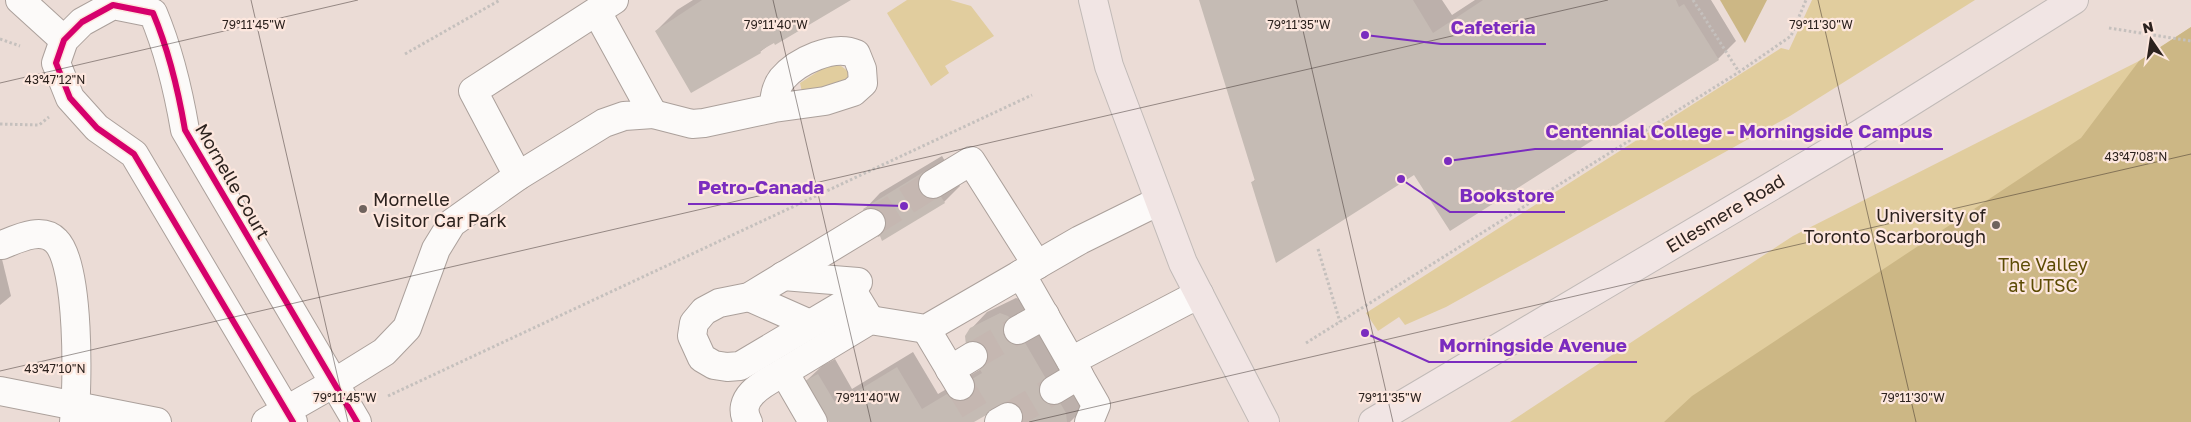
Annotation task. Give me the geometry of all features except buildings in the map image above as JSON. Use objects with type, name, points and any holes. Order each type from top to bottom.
[{"type":"main road","points":[[1092,0],[1109,66],[1183,263],[1265,422]]},
{"type":"main road","name":"Ellesmere Road","points":[[1373,422],[1849,140],[2074,0]]},
{"type":"street","points":[[20,0],[64,40]]},
{"type":"street","name":"Mornelle Court","points":[[282,418],[134,154],[97,128],[70,98],[56,63],[64,40],[82,22],[113,5],[157,6],[177,84],[185,130],[357,422]]},
{"type":"street","points":[[518,176],[473,91],[605,6],[653,114]]},
{"type":"street","points":[[282,418],[384,352],[407,328],[436,249],[452,223],[518,176],[604,123],[624,116],[653,114],[692,124],[774,108]]},
{"type":"street","points":[[933,184],[971,161],[990,191],[1029,270],[1044,315],[1096,405],[1089,422]]},
{"type":"street","points":[[748,422],[744,415],[746,400],[757,388],[870,320],[926,329],[1080,240],[1159,201]]},
{"type":"street","points":[[857,289],[810,324],[740,366],[727,368],[714,365],[702,358],[692,336],[694,323],[704,311],[718,303],[749,297],[871,222]]},
{"type":"street","points":[[2,245],[26,236],[42,234],[56,240],[68,263],[77,344],[75,413]]},
{"type":"street","points":[[783,276],[857,289]]},
{"type":"street","points":[[857,289],[870,320]]},
{"type":"street","points":[[1054,390],[1075,368],[1199,294]]},
{"type":"street","points":[[749,297],[810,324]]},
{"type":"street","points":[[1018,330],[1044,315]]},
{"type":"street","points":[[926,329],[961,371]]},
{"type":"street","points":[[784,372],[813,422]]},
{"type":"street","points":[[0,391],[75,413],[157,422]]},
{"type":"path","points":[[405,54],[500,0]]},
{"type":"path","points":[[1693,0],[1739,72]]},
{"type":"path","points":[[1306,343],[1739,72],[1791,36],[1806,0]]},
{"type":"path","points":[[2109,28],[2191,41]]},
{"type":"path","points":[[0,39],[20,46]]},
{"type":"path","points":[[388,396],[1032,95]]},
{"type":"path","points":[[0,124],[39,125],[70,98]]},
{"type":"path","points":[[1318,249],[1340,322]]},
{"type":"green space","points":[[907,0],[950,0],[971,6],[994,36],[945,66],[949,73],[931,86],[887,13]]},
{"type":"green space","points":[[1720,0],[1767,0],[1745,43]]},
{"type":"green space","points":[[1812,0],[1975,0],[1790,116],[1446,307],[1405,325],[1399,317],[1378,331],[1366,313],[1781,48],[1789,50]]},
{"type":"green space","name":"The Valley at UTSC","points":[[2191,27],[2191,422],[1510,422],[1793,236],[2139,61]]},
{"type":"green space","name":"The Valley at UTSC","points":[[2191,27],[2191,422],[1664,422],[1692,396],[2081,138],[2139,61]]},
{"type":"green space","points":[[828,65],[841,66],[852,74],[850,84],[802,92],[800,83]]},
{"type":"tunnel","points":[[871,223],[933,184]]},
{"type":"tunnel","points":[[973,356],[1018,330]]},
{"type":"tunnel","points":[[960,386],[980,419]]},
{"type":"tunnel","points":[[1008,417],[1054,390]]},
{"type":"cycle path","points":[[293,422],[134,154],[97,128],[70,98],[56,63],[64,40],[82,22],[113,5],[153,13],[172,70],[185,130],[357,422]]},
{"type":"place","name":"Cafeteria","points":[[1365,35]]},
{"type":"place","name":"Centennial College - Morningside Campus","points":[[1448,161]]},
{"type":"place","name":"Bookstore","points":[[1401,179]]},
{"type":"place","name":"Petro-Canada","points":[[904,206]]},
{"type":"place","name":"Mornelle Visitor Car Park","points":[[363,209]]},
{"type":"place","name":"University of Toronto Scarborough","points":[[1996,225]]},
{"type":"place","name":"Morningside Avenue","points":[[1365,333]]}]
